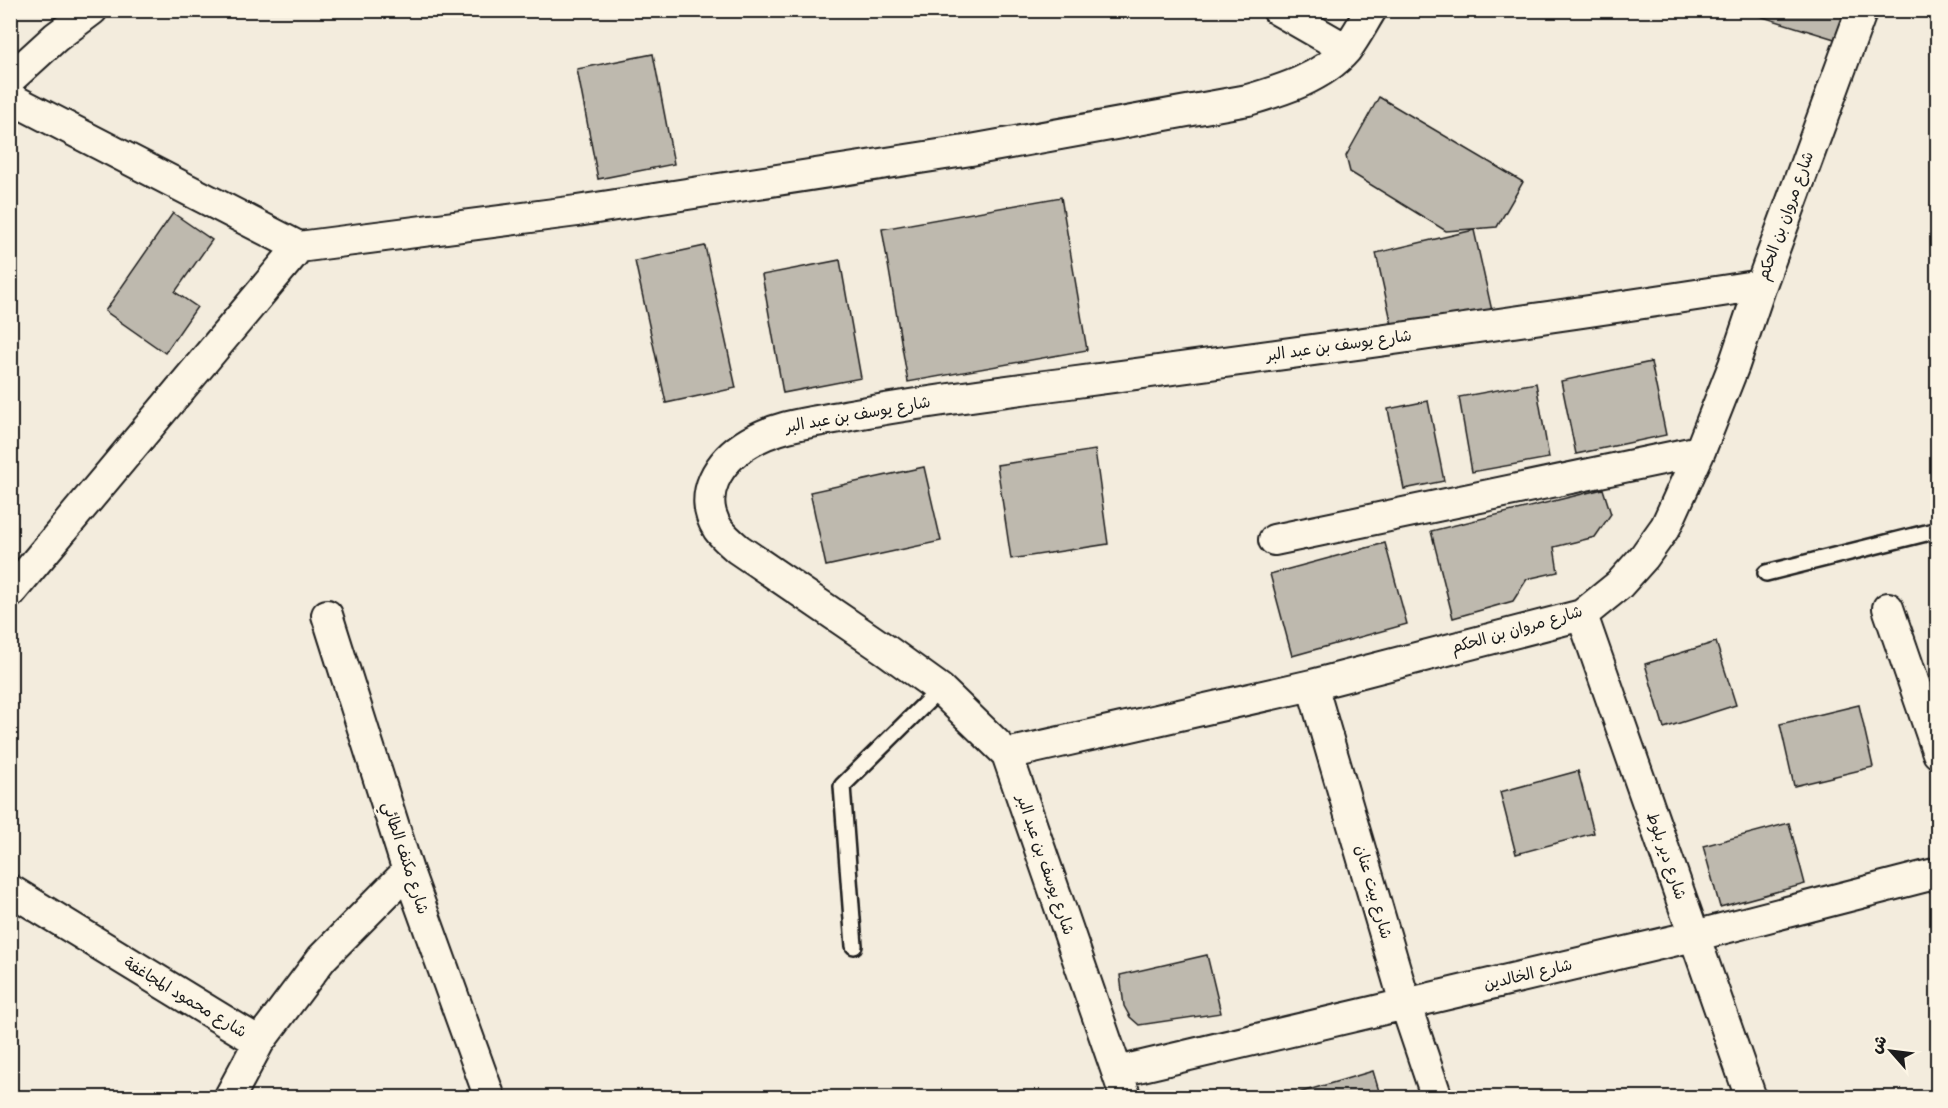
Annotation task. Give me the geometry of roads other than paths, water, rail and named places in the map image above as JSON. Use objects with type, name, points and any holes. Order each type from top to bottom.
[{"type":"street","points":[[10,79],[56,37],[92,10]]},
{"type":"street","points":[[1278,10],[1346,49]]},
{"type":"street","points":[[10,98],[299,247],[577,211],[809,176],[982,148],[1248,100],[1279,91],[1330,65],[1346,49],[1371,10]]},
{"type":"street","name":"شارع مروان بن الحكم","points":[[1007,754],[1312,685],[1582,615],[1619,585],[1644,557],[1666,526],[1700,451],[1734,365],[1862,10]]},
{"type":"street","points":[[10,593],[299,247]]},
{"type":"street","name":"شارع يوسف بن عبد البر","points":[[1122,1085],[1007,754],[940,689],[738,549],[719,531],[710,514],[708,497],[712,482],[735,453],[750,442],[781,428],[930,401],[1278,355],[1761,285]]},
{"type":"street","points":[[1274,540],[1700,451]]},
{"type":"street","points":[[1888,608],[1938,753]]},
{"type":"street","name":"شارع مكنف الطائي","points":[[327,615],[408,872],[490,1098]]},
{"type":"street","name":"شارع دير بلوط","points":[[1582,615],[1751,1098]]},
{"type":"street","name":"شارع بيت عنان","points":[[1312,685],[1405,1004],[1437,1098]]},
{"type":"street","name":"شارع محمود المجاغفة","points":[[10,890],[259,1042],[322,958],[408,872]]},
{"type":"street","name":"شارع الخالدين","points":[[1122,1085],[1405,1004],[1694,936],[1938,873]]},
{"type":"street","points":[[229,1098],[259,1042]]},
{"type":"lane","points":[[1766,573],[1938,530]]},
{"type":"lane","points":[[854,946],[842,786],[940,689]]}]
